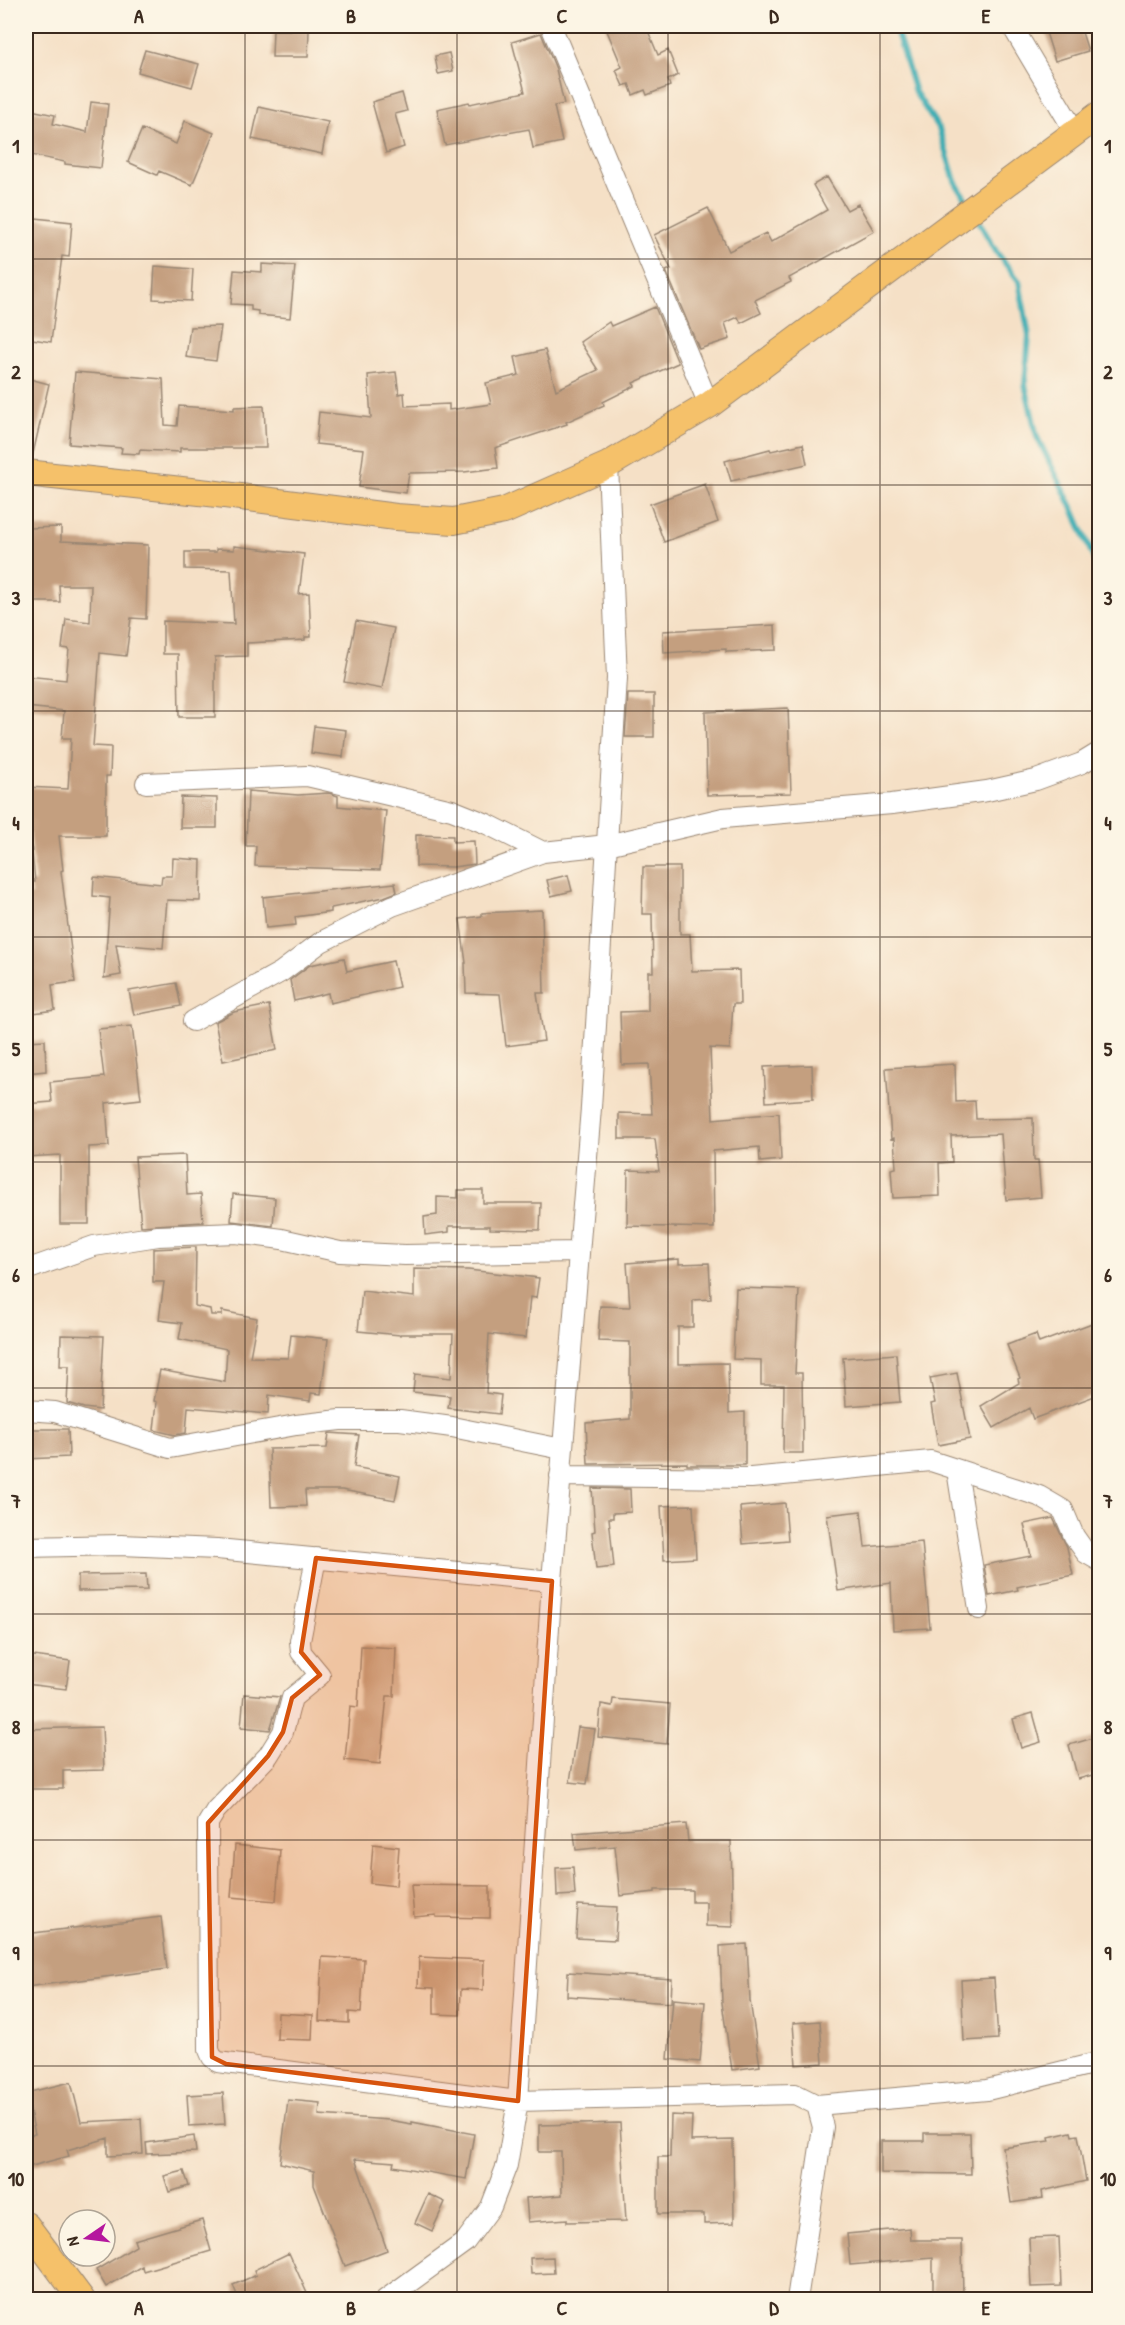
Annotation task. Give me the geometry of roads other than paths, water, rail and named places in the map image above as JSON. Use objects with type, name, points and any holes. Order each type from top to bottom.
[{"type":"main road","points":[[26,473],[396,517],[454,521],[504,512],[608,465],[709,405],[1100,114]]},
{"type":"main road","points":[[30,2239],[82,2300]]},
{"type":"street","points":[[551,26],[709,405]]},
{"type":"street","points":[[1012,26],[1075,132]]},
{"type":"street","points":[[385,2300],[465,2242],[491,2207],[507,2165],[518,2101],[552,1581],[591,1108],[617,678],[608,465]]},
{"type":"street","points":[[193,1021],[281,972],[321,942],[392,906],[543,852],[607,845],[723,818],[892,804],[987,791],[1036,780],[1082,763],[1100,752]]},
{"type":"street","points":[[146,783],[307,776],[452,810],[487,824],[543,852]]},
{"type":"street","points":[[26,1270],[94,1246],[158,1236],[236,1233],[282,1239],[340,1252],[405,1255],[579,1252]]},
{"type":"street","points":[[26,1410],[55,1412],[170,1448],[340,1419],[400,1420],[452,1427],[562,1449]]},
{"type":"street","points":[[560,1476],[751,1478],[932,1461],[1039,1496],[1063,1510],[1074,1536],[1086,1553],[1100,1561]]},
{"type":"street","points":[[957,1470],[979,1609]]},
{"type":"street","points":[[26,1547],[133,1545],[217,1549],[552,1581]]},
{"type":"street","points":[[316,1558],[300,1641],[301,1652],[320,1675],[292,1698],[283,1732],[267,1756],[216,1810],[208,1823],[209,2050],[218,2062],[518,2101],[795,2094],[817,2105],[987,2090],[1100,2062]]},
{"type":"street","points":[[797,2300],[823,2127],[817,2105]]},
{"type":"waterway","points":[[895,26],[915,92],[939,129],[955,181],[969,205]]},
{"type":"waterway","points":[[974,213],[997,253],[1019,281],[1029,336],[1025,384],[1037,437],[1074,511],[1100,573]]}]
